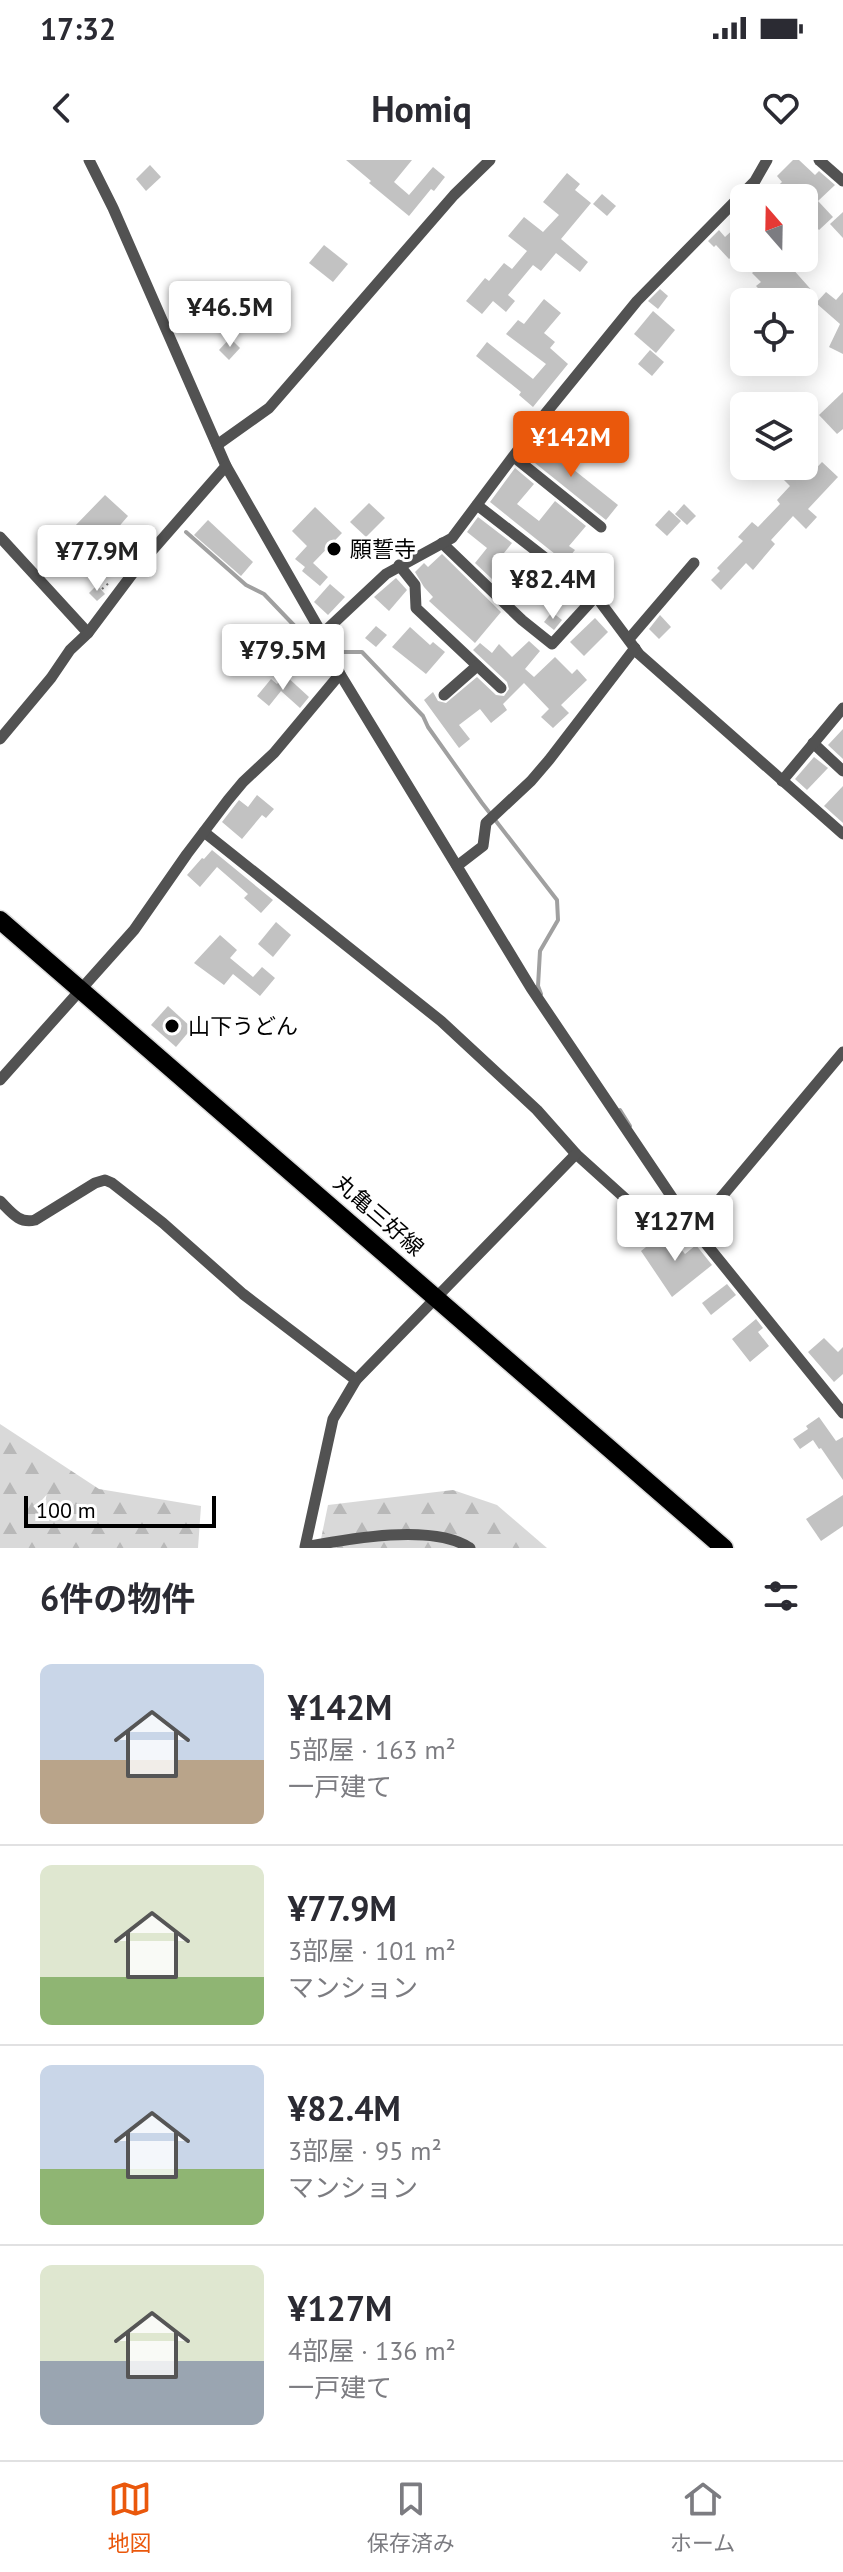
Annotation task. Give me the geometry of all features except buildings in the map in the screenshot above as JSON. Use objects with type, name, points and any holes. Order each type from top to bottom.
[{"type":"main road","name":"丸亀三好線","points":[[0,920],[724,1548]]},
{"type":"street","points":[[89,160],[226,466],[322,634],[340,674],[531,988],[694,1224],[843,1413]]},
{"type":"street","points":[[217,445],[269,408],[454,195],[490,160]]},
{"type":"street","points":[[322,634],[364,593],[399,565],[452,538],[545,414],[637,301],[745,191],[767,160]]},
{"type":"street","points":[[819,160],[843,181]]},
{"type":"street","points":[[514,457],[601,527]]},
{"type":"street","points":[[0,739],[70,650],[88,633],[136,569],[226,466]]},
{"type":"street","points":[[477,505],[595,597],[639,654],[843,834]]},
{"type":"street","points":[[0,537],[88,633]]},
{"type":"street","points":[[442,543],[522,620],[552,644],[595,597]]},
{"type":"street","points":[[457,866],[483,846],[486,823],[549,760],[694,563]]},
{"type":"street","points":[[399,565],[415,585],[416,608],[501,688]]},
{"type":"street","points":[[444,695],[477,666]]},
{"type":"street","points":[[0,1080],[134,930],[243,782],[274,753],[340,674]]},
{"type":"street","points":[[782,781],[843,708]]},
{"type":"street","points":[[813,743],[843,771]]},
{"type":"street","points":[[204,832],[441,1021],[537,1110],[576,1154],[638,1210],[675,1224],[694,1224],[843,1052]]},
{"type":"street","points":[[470,1548],[445,1538],[404,1535],[354,1538],[305,1547],[333,1419],[356,1380],[576,1154]]},
{"type":"street","points":[[0,1201],[26,1222],[35,1220],[95,1183],[105,1180],[112,1183],[163,1223],[243,1294],[356,1380]]},
{"type":"green space","points":[[0,1424],[99,1489],[201,1506],[198,1548],[0,1548]]},
{"type":"green space","points":[[453,1490],[497,1505],[547,1548],[335,1548],[321,1539],[328,1505]]},
{"type":"waterway","points":[[186,532],[246,585],[264,594],[310,642]]},
{"type":"waterway","points":[[334,652],[362,652],[423,716],[482,803],[557,900],[558,920],[540,951],[538,986],[541,994]]},
{"type":"waterway","points":[[620,1110],[630,1126]]},
{"type":"place","name":"願誓寺","points":[[334,549]]},
{"type":"place","name":"山下うどん","points":[[172,1026]]}]
